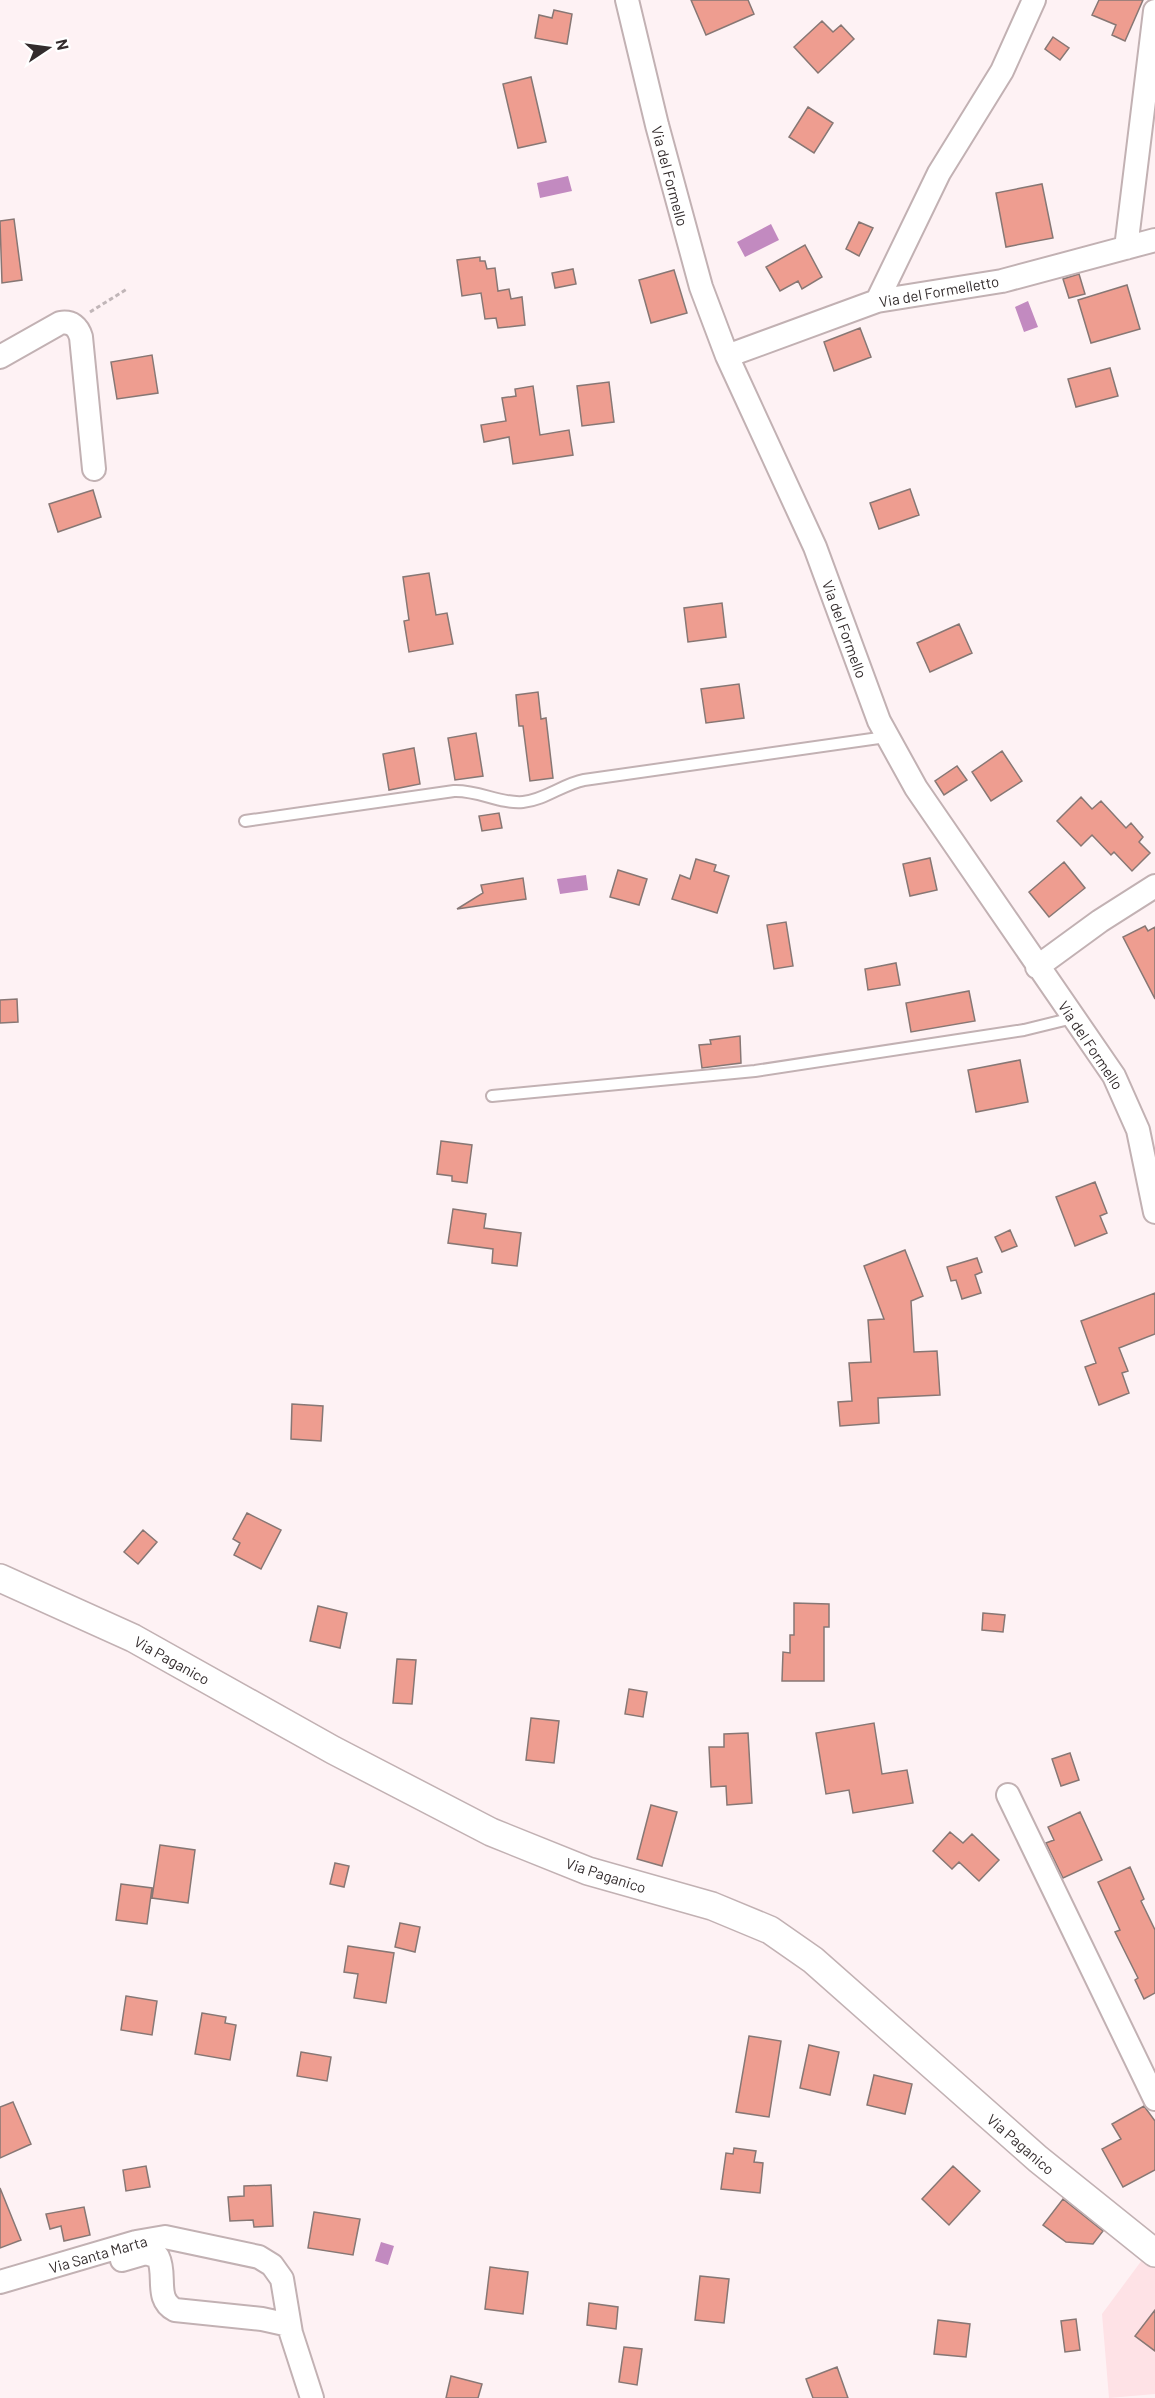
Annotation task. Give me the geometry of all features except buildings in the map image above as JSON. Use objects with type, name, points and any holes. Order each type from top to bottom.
[{"type":"street","name":"Via del Formello","points":[[627,0],[688,244],[727,356],[815,547],[886,737],[916,788],[1114,1076],[1130,1108],[1142,1146],[1155,1212]]},
{"type":"street","points":[[877,301],[939,173],[1002,70],[1034,0]]},
{"type":"street","points":[[1126,248],[1155,11]]},
{"type":"street","name":"Via del Formelletto","points":[[727,356],[877,301],[993,283],[1155,240]]},
{"type":"street","points":[[0,357],[60,323],[74,324],[81,338],[93,469]]},
{"type":"street","points":[[1037,967],[1100,921],[1155,886]]},
{"type":"street","name":"Via Paganico","points":[[0,1578],[134,1638],[333,1750],[490,1833],[588,1871],[712,1906],[770,1930],[813,1960],[1038,2159],[1155,2253]]},
{"type":"street","points":[[1008,1795],[1155,2099]]},
{"type":"street","name":"Via Santa Marta","points":[[0,2282],[143,2240],[165,2237],[180,2238],[259,2257],[272,2265],[284,2284],[289,2325],[312,2398]]},
{"type":"street","name":"Via Santa Marta","points":[[0,2296],[149,2253],[160,2261],[162,2293],[168,2305],[175,2310],[262,2319],[289,2325]]},
{"type":"lane","points":[[245,821],[454,791],[473,791],[507,802],[521,802],[537,799],[566,785],[584,780],[886,737]]},
{"type":"lane","points":[[492,1096],[755,1071],[1024,1030],[1073,1018]]},
{"type":"path","points":[[74,324],[127,290]]},
{"type":"shaded area","points":[[568,176],[572,191],[540,198],[537,183]]},
{"type":"shaded area","points":[[771,224],[779,240],[745,257],[737,242]]},
{"type":"shaded area","points":[[1028,301],[1038,327],[1024,332],[1015,307]]},
{"type":"shaded area","points":[[586,875],[588,890],[560,894],[557,879]]},
{"type":"shaded area","points":[[381,2242],[394,2246],[388,2265],[375,2261]]},
{"type":"shaded area","points":[[1145,2256],[1155,2264],[1155,2394],[1109,2398],[1102,2314]]}]
